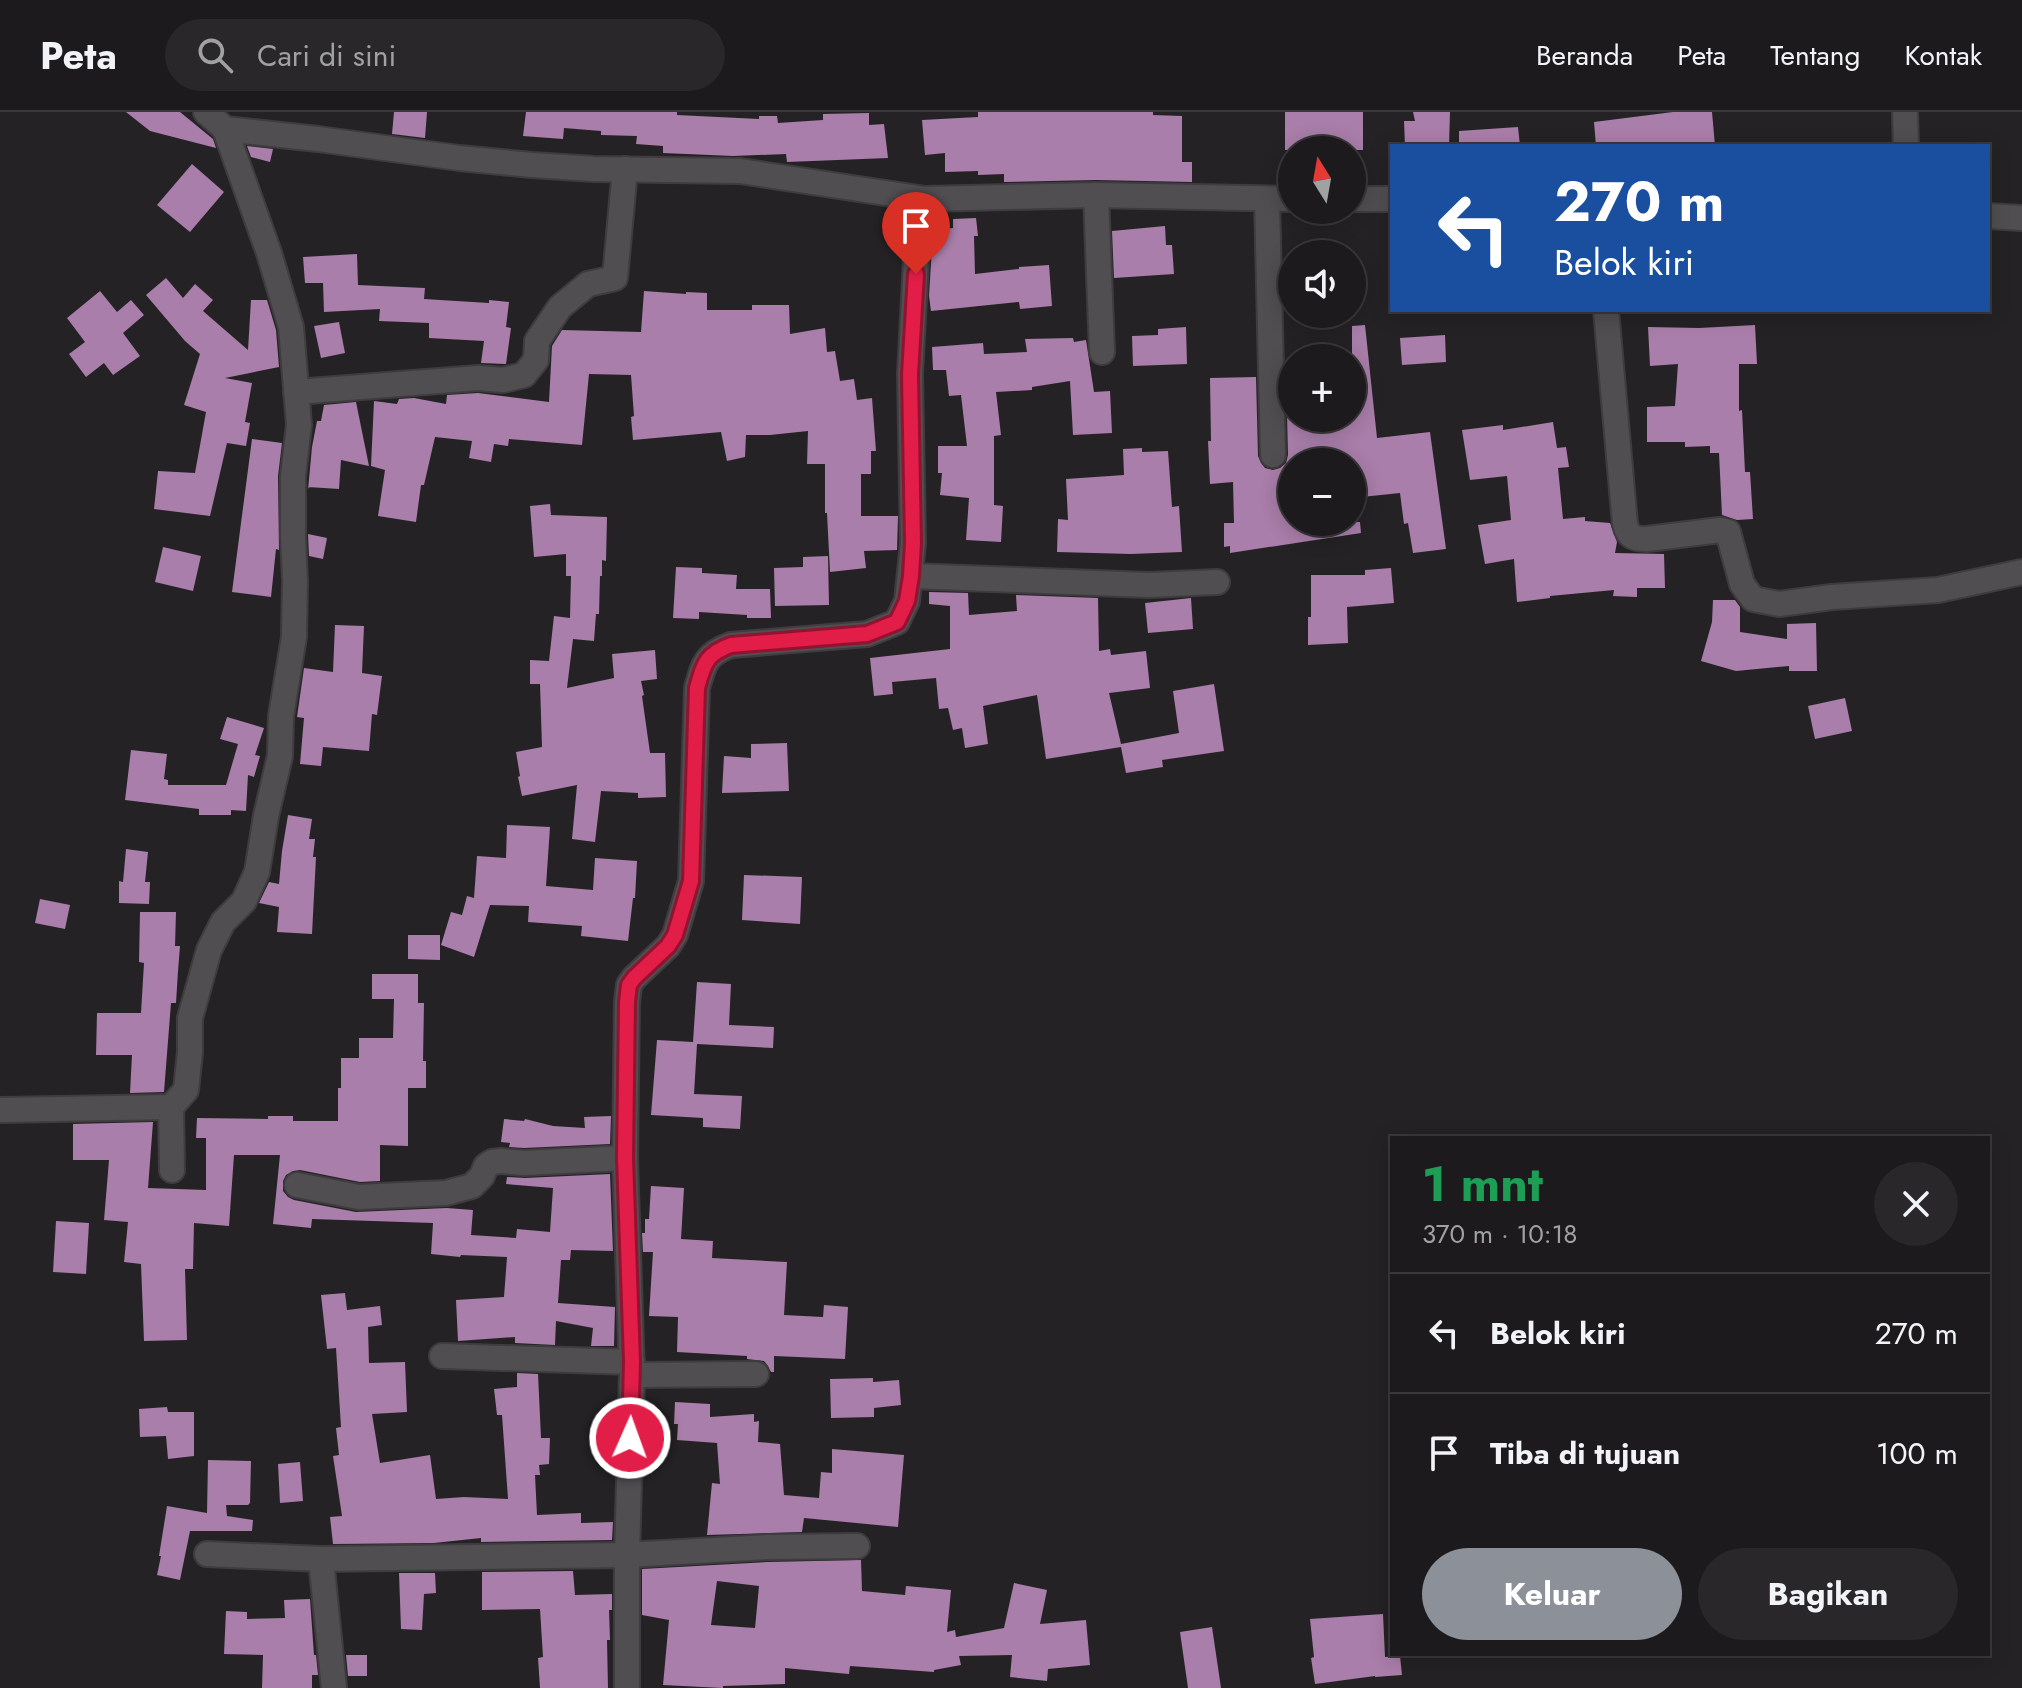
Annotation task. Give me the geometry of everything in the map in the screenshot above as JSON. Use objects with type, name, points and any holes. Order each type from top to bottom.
[{"type":"street","points":[[172,1170],[171,1107],[186,1090],[190,1018],[209,950],[223,922],[244,901],[257,872],[280,756],[281,716],[294,637],[293,476],[299,425],[291,327],[269,253],[225,129],[206,112]]},
{"type":"street","points":[[1905,112],[1906,144]]},
{"type":"street","points":[[225,129],[532,165],[740,171],[925,199],[1096,195],[1278,200]]},
{"type":"street","points":[[296,392],[478,378],[503,380],[524,375],[536,360],[537,341],[560,307],[588,284],[615,278],[625,169]]},
{"type":"street","points":[[1096,195],[1102,352]]},
{"type":"street","points":[[627,1688],[632,1368],[625,1158],[629,985],[675,935],[691,881],[697,688],[708,658],[717,650],[731,645],[867,634],[897,622],[907,601],[913,543],[910,374],[918,222],[925,199]]},
{"type":"street","points":[[1366,199],[1390,199]]},
{"type":"street","points":[[1267,200],[1273,455]]},
{"type":"street","points":[[1990,216],[2022,218]]},
{"type":"street","points":[[1606,312],[1625,524],[1632,537],[1647,539],[1720,530],[1728,532],[1738,573],[1747,592],[1753,599],[1779,604],[1938,590],[2022,572]]},
{"type":"street","points":[[911,576],[1149,585],[1217,582]]},
{"type":"street","points":[[0,1110],[171,1107]]},
{"type":"street","points":[[297,1185],[359,1197],[436,1194],[472,1186],[492,1162],[625,1158]]},
{"type":"street","points":[[442,1356],[756,1374]]},
{"type":"street","points":[[207,1554],[321,1559],[627,1555],[768,1547],[857,1546]]},
{"type":"street","points":[[321,1559],[334,1688]]},
{"type":"building","points":[[126,112],[180,112],[213,139],[216,148],[150,131]]},
{"type":"building","points":[[394,112],[427,112],[425,138],[392,134]]},
{"type":"building","points":[[526,112],[677,112],[677,115],[759,119],[759,116],[777,116],[778,123],[823,120],[823,114],[869,113],[869,125],[884,124],[888,158],[787,162],[786,154],[733,156],[663,153],[663,146],[636,144],[637,136],[601,135],[601,131],[564,128],[563,139],[523,136]]},
{"type":"building","points":[[978,112],[1153,112],[1153,115],[1182,116],[1182,162],[1192,162],[1192,182],[1004,182],[1004,174],[945,172],[945,153],[925,155],[922,120],[978,117]]},
{"type":"building","points":[[1285,112],[1363,112],[1363,136],[1285,136]]},
{"type":"building","points":[[1413,112],[1450,112],[1449,144],[1405,144],[1404,121],[1415,121]]},
{"type":"building","points":[[1673,112],[1712,112],[1715,144],[1596,144],[1594,122]]},
{"type":"building","points":[[1518,127],[1520,144],[1459,144],[1459,131]]},
{"type":"building","points":[[247,146],[273,149],[270,162],[251,157]]},
{"type":"building","points":[[192,164],[224,192],[190,232],[157,205]]},
{"type":"building","points":[[976,218],[975,274],[1049,265],[1052,306],[1020,309],[1019,302],[931,311],[933,230],[953,228],[953,219]]},
{"type":"building","points":[[1165,226],[1166,245],[1172,245],[1174,274],[1114,278],[1112,231]]},
{"type":"building","points":[[357,254],[358,285],[425,288],[424,299],[509,302],[506,327],[511,328],[506,364],[481,363],[484,341],[429,338],[429,323],[379,321],[380,309],[324,312],[323,283],[305,283],[303,257]]},
{"type":"building","points":[[166,278],[183,298],[195,284],[213,300],[203,311],[248,350],[251,300],[267,300],[276,330],[279,367],[225,378],[252,383],[245,422],[250,423],[246,446],[227,443],[210,516],[154,509],[158,471],[195,473],[206,412],[184,405],[200,354],[146,295]]},
{"type":"building","points":[[100,291],[117,312],[131,300],[144,315],[123,333],[140,356],[113,375],[104,363],[86,377],[69,354],[85,342],[67,318]]},
{"type":"building","points":[[644,291],[707,293],[707,310],[752,310],[752,305],[789,305],[790,334],[825,328],[827,352],[835,351],[840,381],[854,379],[857,400],[872,398],[876,451],[871,451],[871,474],[861,474],[861,516],[898,516],[897,550],[864,551],[866,568],[830,572],[825,464],[807,464],[808,431],[746,435],[745,457],[727,461],[721,432],[633,440],[631,375],[589,374],[582,445],[509,439],[508,446],[494,444],[491,462],[469,458],[472,441],[435,437],[424,485],[421,485],[416,522],[378,516],[385,470],[371,466],[374,401],[397,404],[399,399],[414,398],[446,404],[447,395],[478,393],[549,402],[552,346],[562,330],[641,332]]},
{"type":"building","points":[[339,322],[345,353],[321,358],[314,326]]},
{"type":"building","points":[[1755,325],[1757,364],[1739,364],[1739,411],[1742,410],[1745,472],[1750,472],[1753,519],[1737,520],[1722,515],[1719,453],[1710,453],[1710,446],[1685,447],[1685,442],[1647,442],[1647,407],[1675,406],[1678,364],[1650,366],[1648,327]]},
{"type":"building","points":[[1186,327],[1187,364],[1133,366],[1132,336],[1158,335],[1158,329]]},
{"type":"building","points":[[1352,328],[1365,328],[1377,438],[1430,432],[1446,549],[1413,553],[1408,523],[1404,524],[1400,493],[1366,497],[1366,448],[1288,448],[1287,432],[1366,432],[1366,344],[1352,344]]},
{"type":"building","points":[[1445,335],[1446,362],[1402,365],[1400,338]]},
{"type":"building","points":[[1073,338],[1074,342],[1086,340],[1094,392],[1110,391],[1112,433],[1073,435],[1070,381],[1032,387],[1032,390],[996,392],[1001,435],[994,436],[994,505],[1003,506],[1001,542],[966,540],[969,498],[940,495],[942,473],[938,473],[938,446],[967,446],[961,395],[949,396],[946,370],[933,370],[932,347],[983,343],[984,354],[1027,352],[1025,339]]},
{"type":"building","points":[[1256,377],[1258,456],[1265,468],[1278,469],[1278,536],[1341,536],[1230,553],[1230,546],[1224,547],[1224,523],[1234,523],[1233,482],[1210,484],[1210,378]]},
{"type":"building","points":[[356,402],[369,466],[341,460],[339,489],[308,487],[317,421],[321,421],[324,405]]},
{"type":"building","points":[[1553,422],[1557,448],[1566,447],[1569,467],[1558,468],[1563,519],[1585,517],[1585,521],[1610,523],[1617,542],[1615,553],[1664,554],[1665,588],[1637,588],[1637,597],[1613,596],[1614,590],[1517,602],[1514,559],[1485,564],[1478,525],[1511,520],[1507,476],[1470,480],[1462,430],[1503,425],[1503,430]]},
{"type":"building","points":[[252,439],[282,443],[278,476],[279,550],[276,549],[271,597],[232,592]]},
{"type":"building","points":[[1142,448],[1142,452],[1168,451],[1172,507],[1179,506],[1182,552],[1057,552],[1058,519],[1068,520],[1066,479],[1124,475],[1123,449]]},
{"type":"building","points":[[550,504],[551,515],[607,517],[606,561],[602,560],[594,641],[573,639],[567,688],[614,678],[612,654],[655,650],[657,679],[641,681],[642,696],[650,753],[665,753],[666,797],[638,798],[638,793],[601,791],[595,842],[572,839],[577,785],[522,796],[518,777],[516,752],[542,747],[540,684],[530,684],[530,660],[549,661],[554,616],[570,618],[571,576],[566,576],[566,554],[534,557],[530,506]]},
{"type":"building","points":[[308,534],[327,538],[323,559],[309,556]]},
{"type":"building","points":[[163,547],[201,556],[193,591],[155,582]]},
{"type":"building","points":[[828,556],[829,605],[775,606],[774,568],[803,567],[803,557]]},
{"type":"building","points":[[676,567],[702,568],[702,573],[737,575],[736,589],[770,589],[771,618],[699,612],[699,619],[673,618]]},
{"type":"building","points":[[1391,568],[1394,603],[1347,607],[1348,643],[1308,645],[1311,575],[1365,575],[1365,570]]},
{"type":"building","points":[[929,592],[968,593],[969,615],[1017,611],[1016,595],[1098,598],[1099,651],[1110,649],[1111,655],[1146,651],[1150,688],[1109,693],[1121,744],[1179,733],[1173,691],[1214,684],[1224,751],[1162,760],[1163,767],[1126,773],[1121,747],[1046,759],[1037,695],[983,706],[988,744],[965,748],[962,728],[953,730],[948,708],[939,709],[936,678],[892,682],[893,694],[874,696],[870,658],[950,649],[950,606],[929,604]]},
{"type":"building","points":[[1191,598],[1193,629],[1148,633],[1145,603]]},
{"type":"building","points":[[1713,600],[1735,600],[1740,607],[1740,632],[1787,639],[1787,624],[1816,623],[1817,671],[1789,671],[1789,666],[1736,671],[1701,661],[1712,622]]},
{"type":"building","points":[[335,625],[364,626],[362,673],[382,676],[377,715],[372,714],[369,751],[323,747],[321,766],[300,764],[304,718],[297,717],[304,668],[333,672]]},
{"type":"building","points":[[1845,698],[1852,731],[1815,739],[1808,706]]},
{"type":"building","points":[[227,717],[264,728],[255,755],[260,756],[254,777],[248,775],[246,811],[231,810],[231,815],[199,815],[199,809],[125,800],[131,750],[167,754],[164,779],[168,780],[168,785],[226,785],[238,744],[220,739]]},
{"type":"building","points":[[787,743],[789,791],[722,793],[724,756],[751,758],[751,744]]},
{"type":"building","points":[[288,815],[312,819],[309,839],[315,839],[313,857],[316,857],[312,934],[277,932],[279,907],[259,903],[269,882],[279,884]]},
{"type":"building","points":[[507,825],[550,827],[546,886],[593,890],[595,858],[637,861],[628,941],[581,936],[582,926],[528,922],[529,906],[490,905],[474,957],[441,945],[451,912],[462,915],[467,896],[474,898],[477,856],[506,858]]},
{"type":"building","points":[[126,849],[148,852],[145,882],[150,882],[149,904],[119,903],[119,881],[123,882]]},
{"type":"building","points":[[744,875],[802,877],[800,924],[742,920]]},
{"type":"building","points":[[40,899],[70,905],[65,929],[35,923]]},
{"type":"building","points":[[140,912],[176,912],[175,946],[180,946],[176,1003],[171,1003],[164,1092],[130,1093],[132,1055],[96,1055],[97,1013],[141,1013],[144,963],[139,962]]},
{"type":"building","points":[[408,935],[440,935],[440,960],[408,959]]},
{"type":"building","points":[[372,974],[418,974],[418,1003],[424,1003],[426,1088],[408,1088],[408,1146],[380,1145],[380,1181],[360,1182],[300,1170],[286,1175],[283,1191],[294,1200],[356,1212],[447,1208],[473,1210],[471,1235],[516,1238],[517,1229],[550,1232],[553,1188],[506,1184],[507,1177],[610,1174],[613,1251],[571,1250],[570,1260],[561,1260],[558,1303],[615,1307],[614,1346],[591,1346],[593,1328],[556,1321],[555,1345],[515,1343],[515,1337],[458,1341],[456,1300],[504,1297],[507,1257],[431,1254],[433,1223],[312,1219],[311,1228],[273,1224],[280,1155],[234,1155],[229,1226],[194,1223],[193,1269],[185,1269],[187,1340],[144,1341],[141,1264],[124,1262],[128,1222],[104,1220],[109,1160],[73,1160],[73,1124],[153,1122],[148,1188],[206,1190],[206,1138],[196,1138],[197,1118],[268,1119],[268,1116],[293,1116],[293,1121],[338,1121],[341,1058],[359,1058],[359,1038],[393,1038],[394,999],[372,999]]},
{"type":"building","points":[[697,982],[731,984],[729,1025],[774,1027],[773,1048],[697,1044],[694,1094],[742,1096],[740,1129],[703,1127],[703,1118],[651,1115],[657,1040],[693,1042]]},
{"type":"building","points":[[611,1116],[610,1144],[524,1148],[509,1147],[510,1143],[501,1142],[504,1119],[585,1128],[584,1117]]},
{"type":"building","points":[[651,1186],[684,1188],[681,1239],[713,1241],[712,1258],[787,1262],[784,1315],[823,1317],[824,1305],[848,1307],[845,1359],[774,1356],[774,1372],[771,1372],[764,1361],[747,1359],[747,1356],[677,1352],[678,1317],[649,1316],[653,1252],[643,1252],[642,1233],[645,1233],[645,1219],[649,1219]]},
{"type":"building","points":[[56,1221],[89,1223],[86,1274],[53,1272]]},
{"type":"building","points":[[345,1293],[347,1310],[380,1306],[382,1325],[368,1327],[369,1363],[405,1362],[407,1412],[372,1414],[380,1463],[430,1455],[436,1499],[508,1499],[502,1415],[497,1415],[494,1389],[517,1387],[517,1373],[538,1374],[541,1438],[550,1438],[549,1464],[539,1465],[540,1475],[535,1475],[537,1515],[581,1513],[581,1523],[613,1522],[612,1540],[481,1542],[481,1538],[434,1543],[333,1544],[330,1517],[342,1516],[333,1456],[339,1455],[336,1428],[341,1427],[336,1348],[327,1349],[321,1295]]},
{"type":"building","points":[[873,1378],[873,1382],[899,1380],[901,1405],[874,1408],[874,1417],[831,1418],[830,1379]]},
{"type":"building","points":[[675,1402],[710,1404],[710,1417],[754,1414],[754,1422],[759,1421],[758,1442],[780,1444],[784,1495],[819,1498],[821,1472],[832,1473],[832,1449],[904,1455],[898,1527],[804,1518],[802,1532],[707,1535],[712,1483],[720,1484],[717,1443],[677,1440]]},
{"type":"building","points":[[167,1407],[168,1412],[194,1412],[194,1456],[168,1459],[166,1436],[140,1437],[139,1409]]},
{"type":"building","points":[[208,1460],[251,1461],[250,1503],[226,1505],[227,1516],[253,1520],[252,1531],[190,1531],[180,1580],[157,1575],[167,1506],[207,1513]]},
{"type":"building","points":[[300,1462],[303,1501],[280,1503],[278,1464]]},
{"type":"building","points":[[861,1560],[862,1591],[905,1595],[906,1586],[951,1590],[947,1632],[955,1630],[956,1637],[1004,1628],[1014,1583],[1047,1590],[1040,1624],[1086,1620],[1090,1665],[1048,1669],[1047,1681],[1010,1677],[1012,1655],[959,1656],[961,1665],[934,1672],[850,1666],[849,1674],[785,1668],[785,1684],[723,1688],[663,1685],[669,1620],[642,1615],[642,1569]],"holes":[[[717,1581],[759,1586],[755,1628],[711,1625]]]},
{"type":"building","points":[[573,1571],[575,1595],[612,1594],[610,1640],[607,1640],[608,1688],[540,1688],[538,1658],[543,1657],[540,1609],[482,1610],[482,1572]]},
{"type":"building","points":[[399,1573],[435,1573],[436,1593],[424,1594],[422,1630],[401,1629]]},
{"type":"building","points":[[310,1599],[318,1675],[312,1675],[312,1688],[262,1688],[263,1655],[224,1654],[226,1611],[247,1612],[247,1619],[285,1618],[284,1600]]},
{"type":"building","points":[[1383,1614],[1385,1657],[1400,1656],[1402,1675],[1315,1684],[1310,1619]]},
{"type":"building","points":[[1212,1627],[1221,1688],[1188,1688],[1180,1632]]},
{"type":"building","points":[[346,1655],[367,1655],[367,1676],[348,1676]]},
{"type":"route","points":[[630,1438],[632,1362],[625,1158],[627,1002],[629,985],[634,978],[668,946],[675,935],[691,881],[697,688],[708,658],[717,650],[731,645],[867,634],[897,622],[907,601],[913,543],[910,374],[916,274]]}]
